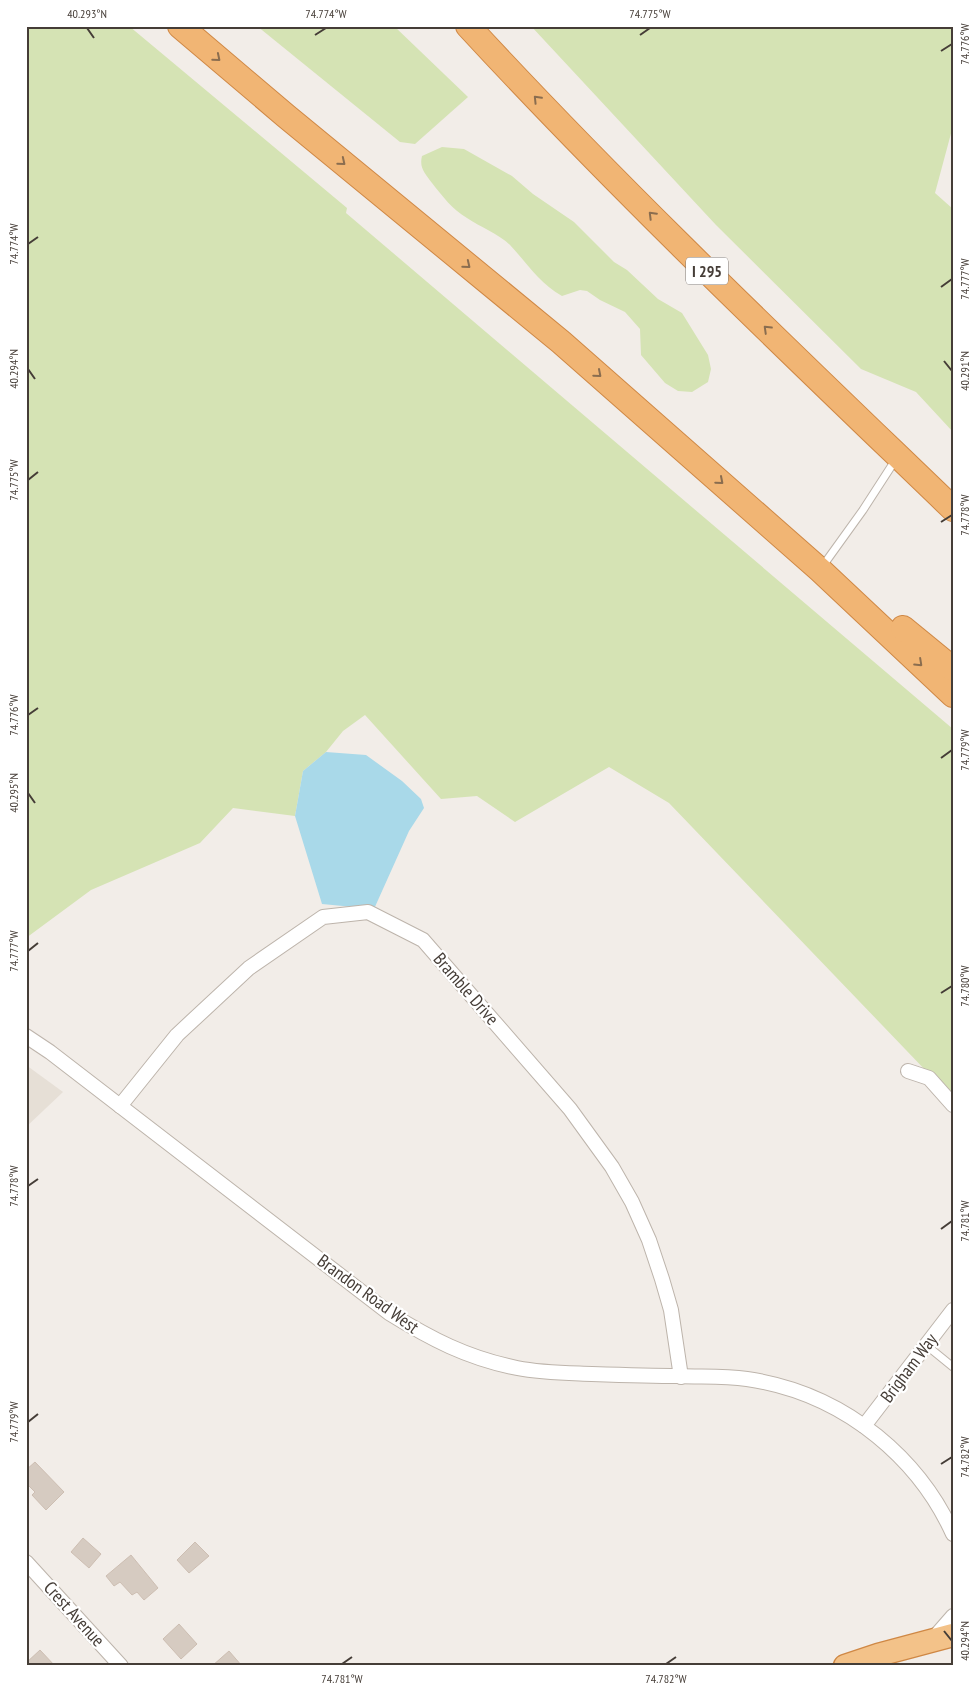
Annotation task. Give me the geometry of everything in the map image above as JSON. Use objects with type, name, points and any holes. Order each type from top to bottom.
[{"type":"highway","points":[[180,26],[286,116],[561,342],[820,570],[953,695]]},
{"type":"highway","name":"I 295","points":[[468,26],[566,129],[795,356],[953,509]]},
{"type":"highway","points":[[795,356],[953,498]]},
{"type":"highway","points":[[820,570],[859,591],[953,669]]},
{"type":"highway","points":[[845,1666],[942,1637]]},
{"type":"street","name":"Bramble Drive","points":[[120,1106],[177,1035],[249,968],[323,917],[368,912],[423,940],[570,1109],[607,1160],[632,1202],[649,1240],[671,1310],[680,1376]]},
{"type":"street","name":"Brandon Road West","points":[[26,1036],[50,1052],[389,1313],[427,1337],[484,1360],[517,1368],[550,1372],[715,1376],[748,1379],[780,1386],[811,1396],[840,1410],[889,1446],[912,1469],[932,1496],[953,1534]]},
{"type":"street","points":[[908,1070],[930,1078],[953,1106]]},
{"type":"street","name":"Brigham Way","points":[[864,1426],[953,1310]]},
{"type":"street","name":"Crest Avenue","points":[[26,1562],[121,1666]]},
{"type":"street","points":[[942,1637],[953,1616]]},
{"type":"lane","points":[[820,570],[863,510],[898,456]]},
{"type":"lane","points":[[926,1346],[953,1367]]},
{"type":"shaded area","points":[[26,1065],[63,1092],[26,1127]]},
{"type":"green space","points":[[26,26],[129,26],[347,208],[346,213],[953,729],[953,1099],[669,803],[609,767],[515,822],[477,796],[441,799],[365,715],[343,731],[326,752],[303,771],[295,816],[233,808],[200,843],[91,890],[26,938]]},
{"type":"green space","points":[[257,26],[394,26],[468,97],[415,144],[400,142]]},
{"type":"green space","points":[[531,26],[953,26],[953,126],[935,193],[953,209],[953,432],[916,392],[861,369],[716,225]]},
{"type":"green space","points":[[442,147],[464,149],[512,176],[533,194],[574,222],[614,262],[627,270],[658,299],[682,313],[708,355],[711,369],[708,382],[692,392],[678,391],[665,383],[641,355],[640,329],[625,312],[600,300],[587,291],[580,290],[562,296],[540,279],[506,241],[457,211],[440,193],[422,167],[422,156]]},
{"type":"water","points":[[326,752],[366,755],[402,781],[421,799],[424,808],[409,831],[374,909],[322,904],[295,816],[303,771]]},
{"type":"building","points":[[35,1462],[64,1492],[46,1510],[32,1495],[35,1492],[26,1483],[26,1470]]},
{"type":"building","points":[[83,1538],[101,1554],[89,1568],[71,1552]]},
{"type":"building","points":[[195,1542],[209,1556],[189,1573],[177,1560]]},
{"type":"building","points":[[131,1555],[158,1588],[144,1600],[137,1592],[132,1595],[120,1582],[114,1586],[106,1576]]},
{"type":"building","points":[[179,1624],[197,1644],[181,1659],[163,1639]]},
{"type":"building","points":[[40,1650],[55,1666],[26,1666],[26,1663]]},
{"type":"building","points":[[229,1651],[242,1666],[212,1666]]}]
